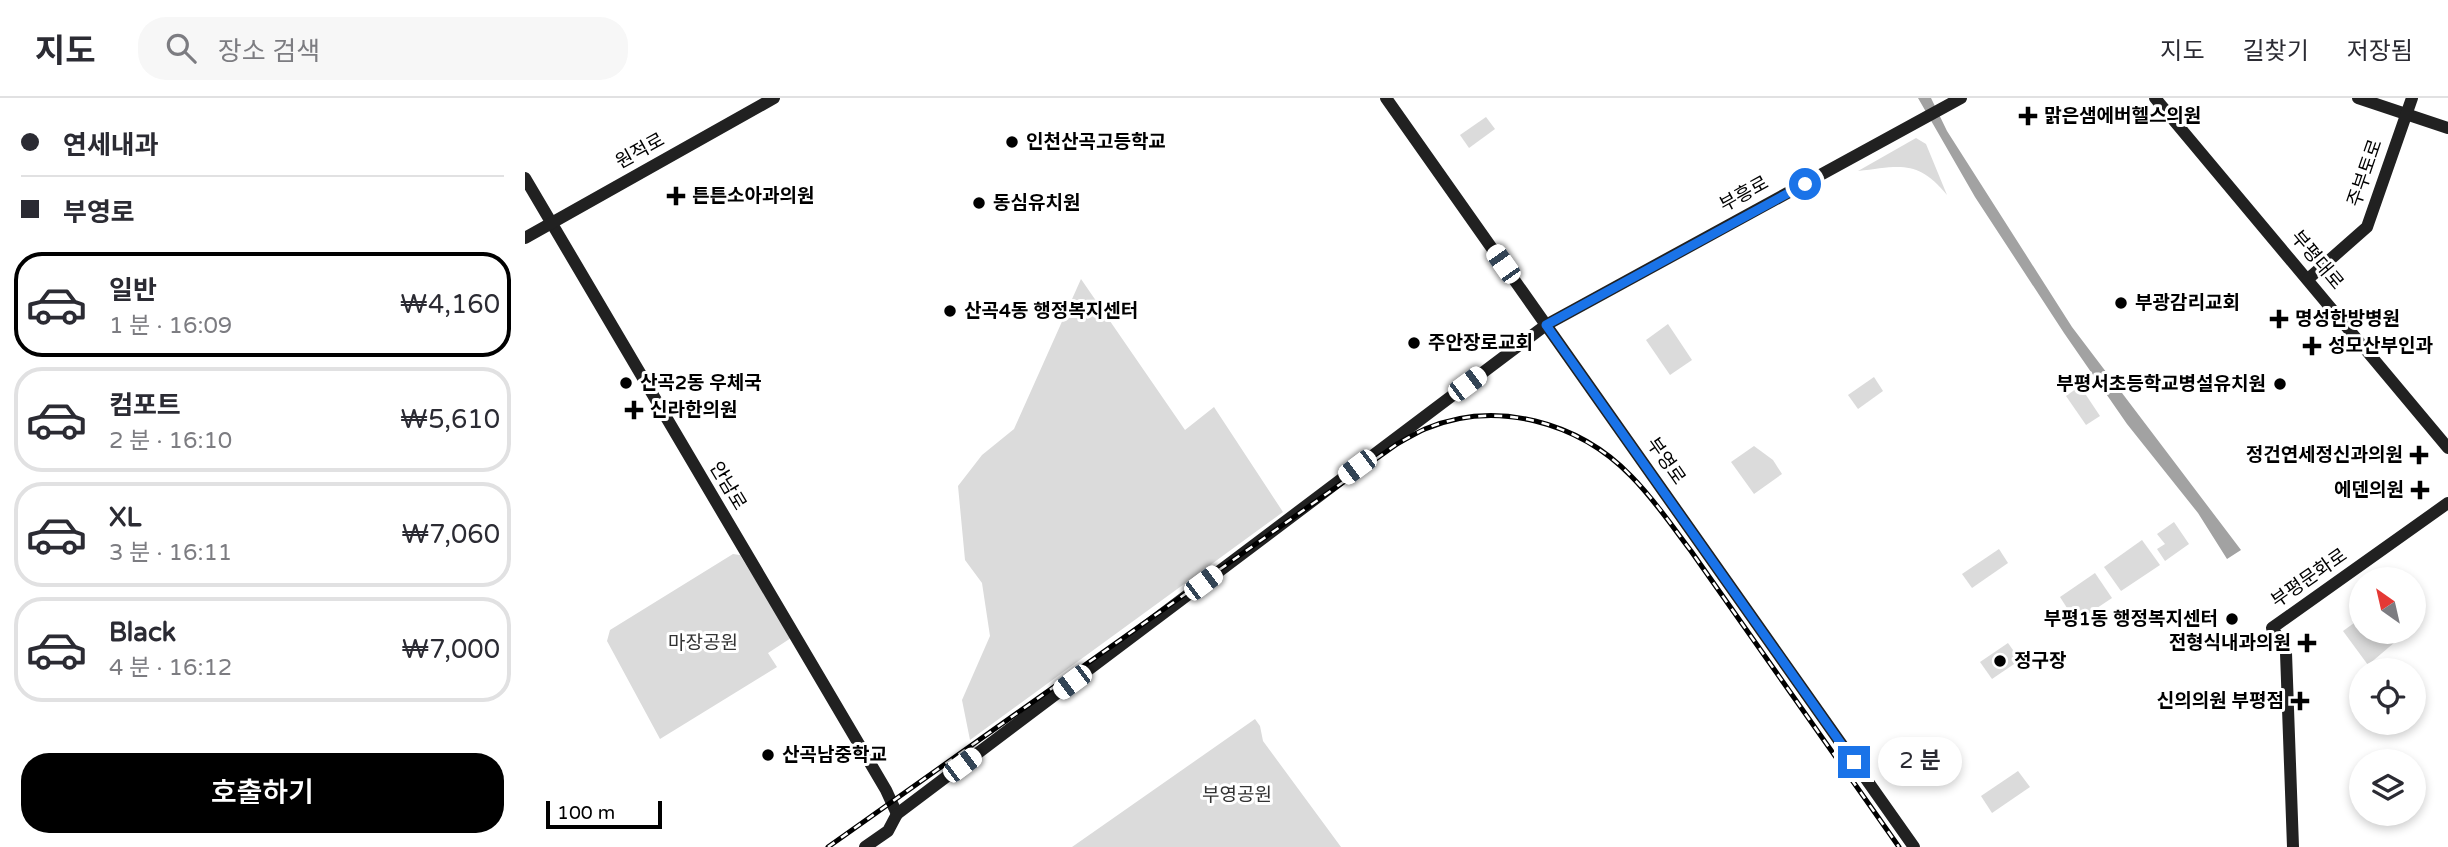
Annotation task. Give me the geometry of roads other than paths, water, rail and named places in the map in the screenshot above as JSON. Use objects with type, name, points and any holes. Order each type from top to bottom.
[{"type":"main road","name":"원적로","points":[[525,238],[774,98]]},
{"type":"main road","name":"부영로","points":[[1386,98],[1914,847]]},
{"type":"main road","name":"부평대로","points":[[2155,98],[2448,448]]},
{"type":"main road","points":[[2358,98],[2448,128]]},
{"type":"main road","name":"주부토로","points":[[2308,279],[2367,227],[2412,98]]},
{"type":"main road","name":"부흥로","points":[[897,814],[1546,325],[1960,99]]},
{"type":"main road","name":"안남로","points":[[525,178],[886,790],[897,814]]},
{"type":"main road","name":"부평문화로","points":[[2293,847],[2286,653],[2272,628],[2448,503]]},
{"type":"main road","points":[[865,847],[888,831],[897,814]]},
{"type":"railway","points":[[828,847],[1397,444],[1425,429],[1452,420],[1480,416],[1508,416],[1562,429],[1610,457],[1631,476],[1691,551],[1899,847]]},
{"type":"place","name":"맑은샘에버헬스의원","points":[[2028,116]]},
{"type":"place","name":"인천산곡고등학교","points":[[1012,142]]},
{"type":"place","name":"튼튼소아과의원","points":[[676,196]]},
{"type":"place","name":"동심유치원","points":[[979,203]]},
{"type":"place","name":"부광감리교회","points":[[2121,303]]},
{"type":"place","name":"산곡4동 행정복지센터","points":[[950,311]]},
{"type":"place","name":"명성한방병원","points":[[2279,319]]},
{"type":"place","name":"주안장로교회","points":[[1414,343]]},
{"type":"place","name":"성모산부인과","points":[[2312,346]]},
{"type":"place","name":"산곡2동 우체국","points":[[626,383]]},
{"type":"place","name":"부평서초등학교병설유치원","points":[[2280,384]]},
{"type":"place","name":"신라한의원","points":[[634,410]]},
{"type":"place","name":"정건연세정신과의원","points":[[2419,455]]},
{"type":"place","name":"에덴의원","points":[[2420,490]]},
{"type":"place","name":"부평1동 행정복지센터","points":[[2232,619]]},
{"type":"place","name":"전형식내과의원","points":[[2307,643]]},
{"type":"place","name":"정구장","points":[[2000,661]]},
{"type":"place","name":"신의의원 부평점","points":[[2300,701]]},
{"type":"place","name":"산곡남중학교","points":[[768,755]]},
{"type":"park label","name":"마장공원","points":[[703,643]]},
{"type":"park label","name":"부영공원","points":[[1237,795]]}]
